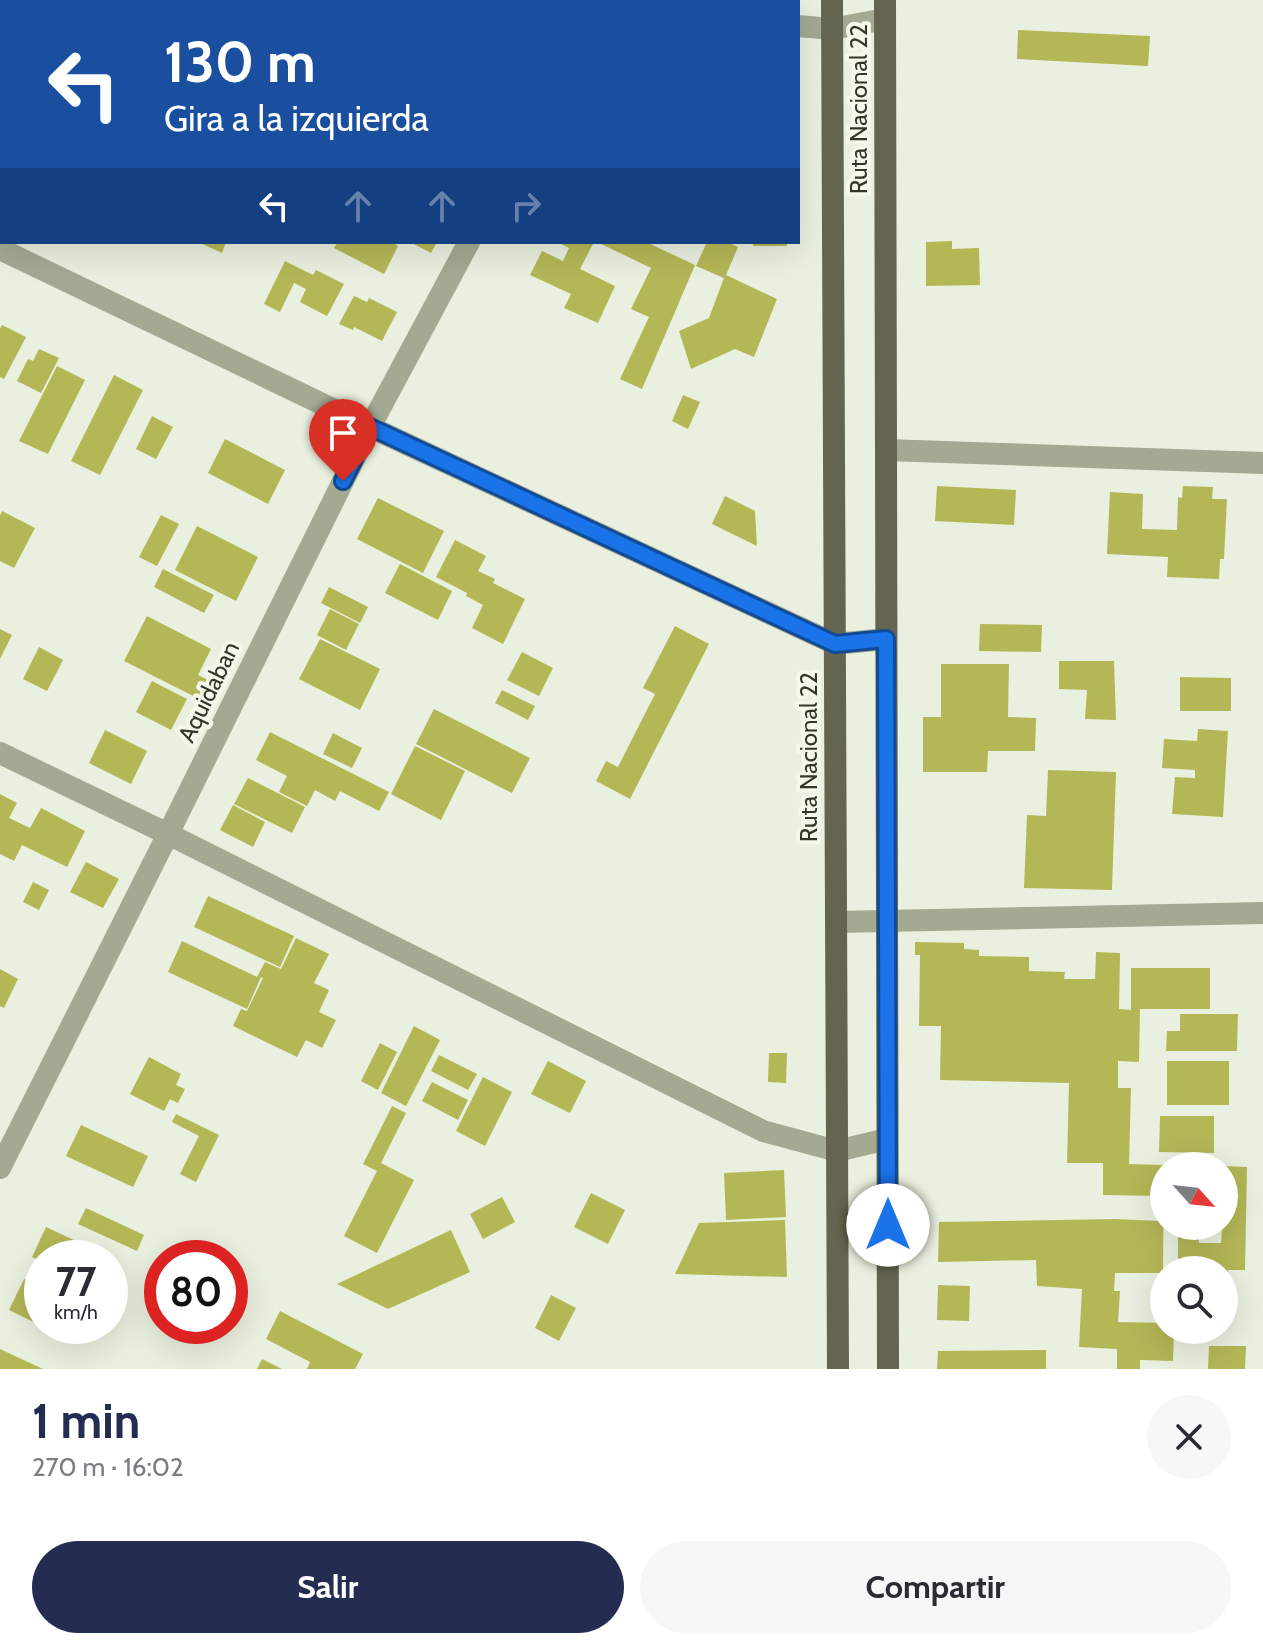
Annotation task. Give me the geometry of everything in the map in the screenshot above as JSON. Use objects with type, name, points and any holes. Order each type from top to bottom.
[{"type":"highway","name":"Ruta Nacional 22","points":[[832,0],[838,1369]]},
{"type":"highway","name":"Ruta Nacional 22","points":[[885,10],[888,1369]]},
{"type":"street","points":[[800,26],[832,29],[885,10]]},
{"type":"street","name":"Aquidaban","points":[[0,1168],[370,427],[468,244]]},
{"type":"street","points":[[0,249],[370,427],[835,644],[886,639]]},
{"type":"street","points":[[886,450],[1263,463]]},
{"type":"street","points":[[0,753],[763,1131],[837,1151],[887,1139]]},
{"type":"street","points":[[836,922],[1263,913]]},
{"type":"building","points":[[1018,30],[1150,36],[1148,66],[1017,59]]},
{"type":"building","points":[[952,241],[952,249],[979,248],[980,285],[926,286],[926,242]]},
{"type":"building","points":[[202,244],[225,244],[222,253]]},
{"type":"building","points":[[337,244],[398,246],[384,274],[334,248]]},
{"type":"building","points":[[414,244],[436,244],[431,253]]},
{"type":"building","points":[[561,244],[593,244],[580,269],[615,286],[598,323],[564,308],[571,294],[530,275],[542,251],[563,261],[569,248]]},
{"type":"building","points":[[601,244],[650,244],[695,265],[642,389],[620,379],[649,317],[631,309],[651,268]]},
{"type":"building","points":[[706,244],[731,244],[738,247],[726,275],[777,299],[754,357],[735,349],[691,369],[679,331],[709,318],[724,278],[696,266]]},
{"type":"building","points":[[753,244],[787,244],[787,246]]},
{"type":"building","points":[[285,261],[313,275],[316,270],[344,284],[327,316],[300,302],[306,289],[294,283],[280,312],[264,304]]},
{"type":"building","points":[[354,296],[367,302],[369,298],[397,312],[382,341],[354,327],[353,330],[339,324]]},
{"type":"building","points":[[2,325],[26,337],[4,379],[0,377]]},
{"type":"building","points":[[39,349],[59,358],[41,393],[17,381],[28,359],[33,361]]},
{"type":"building","points":[[57,366],[85,380],[48,454],[19,441]]},
{"type":"building","points":[[114,375],[143,390],[100,475],[71,461]]},
{"type":"building","points":[[683,395],[700,402],[688,429],[672,421]]},
{"type":"building","points":[[152,416],[173,427],[156,459],[136,449]]},
{"type":"building","points":[[225,439],[285,470],[268,504],[208,473]]},
{"type":"building","points":[[937,486],[1016,490],[1014,525],[935,521]]},
{"type":"building","points":[[1183,486],[1213,487],[1212,499],[1227,499],[1224,559],[1220,559],[1219,579],[1167,577],[1168,557],[1107,554],[1110,492],[1143,494],[1142,529],[1177,530],[1178,497],[1182,498]]},
{"type":"building","points":[[725,496],[755,511],[757,546],[712,524]]},
{"type":"building","points":[[378,498],[444,531],[423,573],[357,539]]},
{"type":"building","points":[[2,511],[35,528],[14,568],[0,561]]},
{"type":"building","points":[[161,515],[179,524],[157,566],[139,557]]},
{"type":"building","points":[[197,526],[258,557],[236,601],[175,570]]},
{"type":"building","points":[[455,540],[486,556],[478,571],[495,579],[493,583],[525,599],[503,644],[472,628],[483,605],[436,577]]},
{"type":"building","points":[[400,564],[452,591],[438,620],[385,593]]},
{"type":"building","points":[[163,569],[214,595],[204,613],[154,587]]},
{"type":"building","points":[[329,587],[368,607],[360,623],[321,603]]},
{"type":"building","points":[[330,609],[359,624],[346,650],[317,635]]},
{"type":"building","points":[[147,616],[211,649],[198,675],[220,686],[211,705],[124,661]]},
{"type":"building","points":[[980,624],[1042,625],[1041,652],[979,651]]},
{"type":"building","points":[[675,626],[709,644],[630,799],[596,781],[606,761],[618,767],[655,694],[643,688]]},
{"type":"building","points":[[0,629],[12,635],[0,659]]},
{"type":"building","points":[[320,639],[380,669],[360,710],[299,679]]},
{"type":"building","points":[[39,647],[63,660],[47,691],[23,679]]},
{"type":"building","points":[[522,652],[553,668],[539,696],[507,680]]},
{"type":"building","points":[[1059,661],[1114,661],[1116,720],[1085,719],[1087,690],[1059,689]]},
{"type":"building","points":[[941,664],[1009,664],[1008,717],[1036,718],[1035,751],[988,751],[987,772],[923,772],[923,717],[941,717]]},
{"type":"building","points":[[1180,677],[1231,678],[1231,711],[1180,711]]},
{"type":"building","points":[[152,681],[187,699],[171,730],[136,712]]},
{"type":"building","points":[[502,690],[535,706],[528,720],[495,703]]},
{"type":"building","points":[[434,709],[530,758],[512,793],[416,744]]},
{"type":"building","points":[[1198,729],[1228,731],[1223,817],[1172,814],[1175,777],[1195,778],[1195,770],[1162,768],[1164,739],[1197,741]]},
{"type":"building","points":[[105,730],[147,751],[131,784],[89,763]]},
{"type":"building","points":[[270,732],[389,792],[379,811],[340,791],[335,801],[315,790],[307,806],[279,792],[287,776],[256,760]]},
{"type":"building","points":[[333,733],[362,748],[352,768],[323,754]]},
{"type":"building","points":[[415,746],[465,771],[441,820],[391,794]]},
{"type":"building","points":[[1048,770],[1116,772],[1112,890],[1024,888],[1027,815],[1046,816]]},
{"type":"building","points":[[248,778],[305,807],[292,833],[234,804]]},
{"type":"building","points":[[0,794],[17,803],[9,818],[30,828],[41,808],[85,831],[67,867],[22,845],[14,861],[0,854]]},
{"type":"building","points":[[233,805],[265,822],[253,847],[220,830]]},
{"type":"building","points":[[86,862],[119,879],[103,908],[70,892]]},
{"type":"building","points":[[33,882],[49,890],[39,910],[23,902]]},
{"type":"building","points":[[208,896],[294,936],[280,967],[194,927]]},
{"type":"building","points":[[296,938],[329,954],[314,983],[329,990],[319,1012],[336,1020],[322,1048],[306,1040],[297,1057],[233,1026],[241,1009],[247,1011],[263,978],[247,1009],[168,972],[182,941],[257,977],[265,962],[281,969]]},
{"type":"building","points":[[915,942],[964,943],[964,949],[979,950],[979,956],[1029,957],[1029,971],[1065,972],[1064,979],[1095,979],[1096,952],[1120,953],[1119,1009],[1131,1010],[1131,968],[1210,968],[1210,1009],[1140,1009],[1139,1062],[1118,1061],[1118,1088],[1131,1088],[1129,1164],[1150,1165],[1150,1196],[1103,1195],[1103,1163],[1067,1163],[1069,1083],[940,1080],[941,1026],[919,1026],[920,955],[915,955]]},
{"type":"building","points":[[0,969],[18,979],[4,1008],[0,1006]]},
{"type":"building","points":[[1180,1014],[1238,1014],[1237,1051],[1166,1051],[1167,1031],[1180,1031]]},
{"type":"building","points":[[414,1026],[440,1040],[406,1106],[381,1093]]},
{"type":"building","points":[[380,1043],[397,1052],[378,1090],[361,1081]]},
{"type":"building","points":[[769,1053],[787,1053],[786,1083],[768,1082]]},
{"type":"building","points":[[439,1055],[477,1074],[468,1090],[431,1071]]},
{"type":"building","points":[[149,1057],[181,1074],[176,1085],[185,1089],[178,1103],[170,1099],[164,1111],[130,1094]]},
{"type":"building","points":[[548,1061],[586,1081],[570,1113],[531,1094]]},
{"type":"building","points":[[1167,1061],[1229,1061],[1229,1105],[1167,1105]]},
{"type":"building","points":[[483,1077],[512,1092],[485,1146],[456,1131]]},
{"type":"building","points":[[432,1082],[468,1100],[458,1120],[422,1101]]},
{"type":"building","points":[[392,1106],[406,1113],[381,1163],[414,1180],[377,1253],[344,1236],[377,1171],[363,1164]]},
{"type":"building","points":[[176,1114],[219,1135],[196,1182],[180,1174],[199,1136],[172,1122]]},
{"type":"building","points":[[1160,1116],[1214,1116],[1214,1152],[1159,1152]]},
{"type":"building","points":[[81,1125],[148,1156],[133,1187],[66,1156]]},
{"type":"building","points":[[1238,1167],[1247,1167],[1245,1270],[1238,1270],[1238,1256],[1178,1256],[1178,1240],[1221,1243],[1221,1240],[1238,1240]]},
{"type":"building","points":[[784,1170],[786,1217],[726,1220],[724,1173]]},
{"type":"building","points":[[591,1193],[625,1210],[608,1244],[574,1227]]},
{"type":"building","points":[[502,1197],[515,1222],[483,1239],[470,1214]]},
{"type":"building","points":[[86,1208],[144,1235],[137,1251],[128,1247],[128,1240],[113,1240],[78,1224]]},
{"type":"building","points":[[785,1220],[787,1277],[675,1274],[699,1223]]},
{"type":"building","points":[[1150,1221],[1150,1240],[1163,1240],[1163,1256],[1150,1256],[1150,1273],[1115,1273],[1114,1291],[1120,1291],[1118,1322],[1150,1323],[1150,1344],[1174,1344],[1173,1361],[1140,1360],[1140,1369],[1117,1369],[1117,1349],[1079,1347],[1082,1289],[1037,1286],[1036,1260],[938,1262],[939,1222]]},
{"type":"building","points":[[46,1227],[74,1240],[40,1240]]},
{"type":"building","points":[[451,1230],[470,1272],[388,1309],[337,1284]]},
{"type":"building","points":[[24,1279],[24,1317],[9,1310]]},
{"type":"building","points":[[938,1285],[970,1286],[969,1321],[937,1320]]},
{"type":"building","points":[[551,1295],[576,1308],[559,1341],[535,1328]]},
{"type":"building","points":[[280,1311],[363,1354],[355,1369],[307,1369],[310,1362],[266,1339]]},
{"type":"building","points":[[1209,1346],[1246,1346],[1245,1369],[1208,1369]]},
{"type":"building","points":[[0,1349],[43,1369],[0,1369]]},
{"type":"building","points":[[1046,1350],[1046,1369],[937,1369],[938,1351]]},
{"type":"building","points":[[262,1359],[282,1369],[257,1369]]},
{"type":"route","points":[[343,481],[370,427],[835,644],[886,639],[888,1225]]}]
